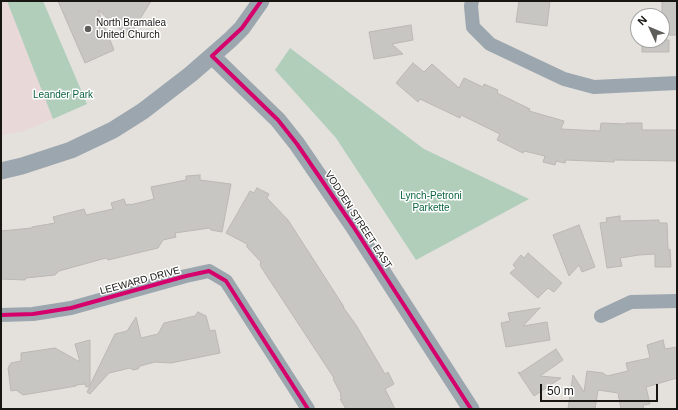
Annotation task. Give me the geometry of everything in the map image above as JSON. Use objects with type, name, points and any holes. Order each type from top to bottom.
[{"type":"street","points":[[1,171],[22,166],[71,150],[113,130],[143,111],[212,56],[242,28],[261,1]]},
{"type":"street","points":[[472,1],[470,6],[473,27],[490,44],[564,79],[594,87],[677,83]]},
{"type":"street","name":"VODDEN STREET EAST","points":[[212,56],[273,115],[297,144],[353,226],[471,409]]},
{"type":"street","name":"LEEWARD DRIVE","points":[[1,315],[33,314],[71,308],[178,278],[210,271],[226,281],[308,409]]},
{"type":"street","points":[[601,316],[631,302],[677,302]]},
{"type":"shaded area","points":[[1,1],[7,1],[53,119],[24,131],[1,135]]},
{"type":"green space","name":"Leander Park","points":[[7,1],[43,1],[87,104],[53,119]]},
{"type":"green space","name":"Lynch-Petroni Parkette","points":[[290,48],[424,149],[529,199],[416,260],[336,138],[275,70]]},
{"type":"building","name":"North Bramalea United Church","points":[[58,1],[151,1],[129,37],[98,10],[114,50],[85,63]]},
{"type":"building","points":[[519,1],[550,1],[547,26],[516,22]]},
{"type":"building","points":[[662,1],[677,1],[677,35],[670,35],[670,8],[662,8]]},
{"type":"building","points":[[411,25],[413,40],[392,44],[403,54],[374,59],[369,32]]},
{"type":"building","points":[[642,48],[669,48],[669,52],[642,52]]},
{"type":"building","points":[[413,63],[424,72],[432,64],[459,88],[464,78],[483,87],[484,84],[498,90],[497,93],[530,109],[529,111],[564,121],[561,129],[600,131],[601,123],[642,123],[642,130],[677,130],[677,161],[614,160],[614,162],[566,160],[565,163],[556,161],[555,165],[543,162],[545,156],[524,151],[523,153],[497,140],[500,134],[461,115],[460,118],[420,99],[418,102],[396,83]]},
{"type":"building","points":[[200,175],[200,180],[231,184],[222,232],[211,230],[209,228],[175,233],[176,237],[163,240],[158,248],[108,260],[106,258],[59,271],[55,275],[26,278],[25,280],[1,279],[1,231],[32,228],[55,223],[53,217],[84,209],[86,215],[113,209],[111,203],[124,199],[126,205],[130,205],[154,199],[151,187],[186,180],[186,176]]},
{"type":"building","points":[[257,188],[269,194],[267,198],[288,220],[356,325],[385,374],[388,372],[394,384],[385,389],[395,409],[346,409],[340,399],[342,399],[341,394],[333,379],[334,378],[265,273],[260,265],[261,262],[247,247],[247,244],[226,233],[250,191],[254,193]]},
{"type":"building","points":[[620,216],[620,221],[659,220],[659,223],[667,223],[668,250],[670,249],[671,267],[655,267],[655,254],[620,258],[622,266],[607,268],[600,223],[607,222],[606,218]]},
{"type":"building","points":[[579,225],[595,267],[582,272],[579,265],[569,276],[553,235]]},
{"type":"building","points":[[528,253],[562,283],[554,292],[548,288],[538,298],[510,273],[516,268],[513,265],[521,255],[524,258]]},
{"type":"building","points":[[540,308],[523,326],[547,322],[550,340],[506,347],[501,323],[510,321],[508,313]]},
{"type":"building","points":[[198,312],[206,316],[210,331],[215,330],[220,353],[171,363],[155,362],[140,366],[138,369],[133,370],[130,368],[109,373],[90,394],[87,392],[90,386],[86,387],[85,384],[23,395],[16,390],[11,391],[8,368],[11,363],[21,361],[21,353],[55,348],[80,362],[75,344],[90,340],[90,385],[115,334],[127,331],[136,317],[141,338],[158,334],[164,323],[195,316]]},
{"type":"building","points":[[663,340],[665,349],[677,347],[677,378],[646,387],[650,404],[643,405],[644,409],[621,409],[618,393],[598,390],[595,409],[568,409],[573,375],[584,392],[587,371],[603,373],[607,376],[628,371],[626,363],[650,358],[647,345]]},
{"type":"building","points":[[556,349],[563,360],[540,376],[561,378],[534,396],[518,372],[520,373]]},
{"type":"cycle path","points":[[261,1],[242,28],[212,56],[278,120],[297,144],[353,226],[471,409]]},
{"type":"cycle path","points":[[1,315],[33,314],[71,308],[209,271],[226,281],[308,409]]},
{"type":"place","name":"North Bramalea United Church","points":[[88,29]]}]
